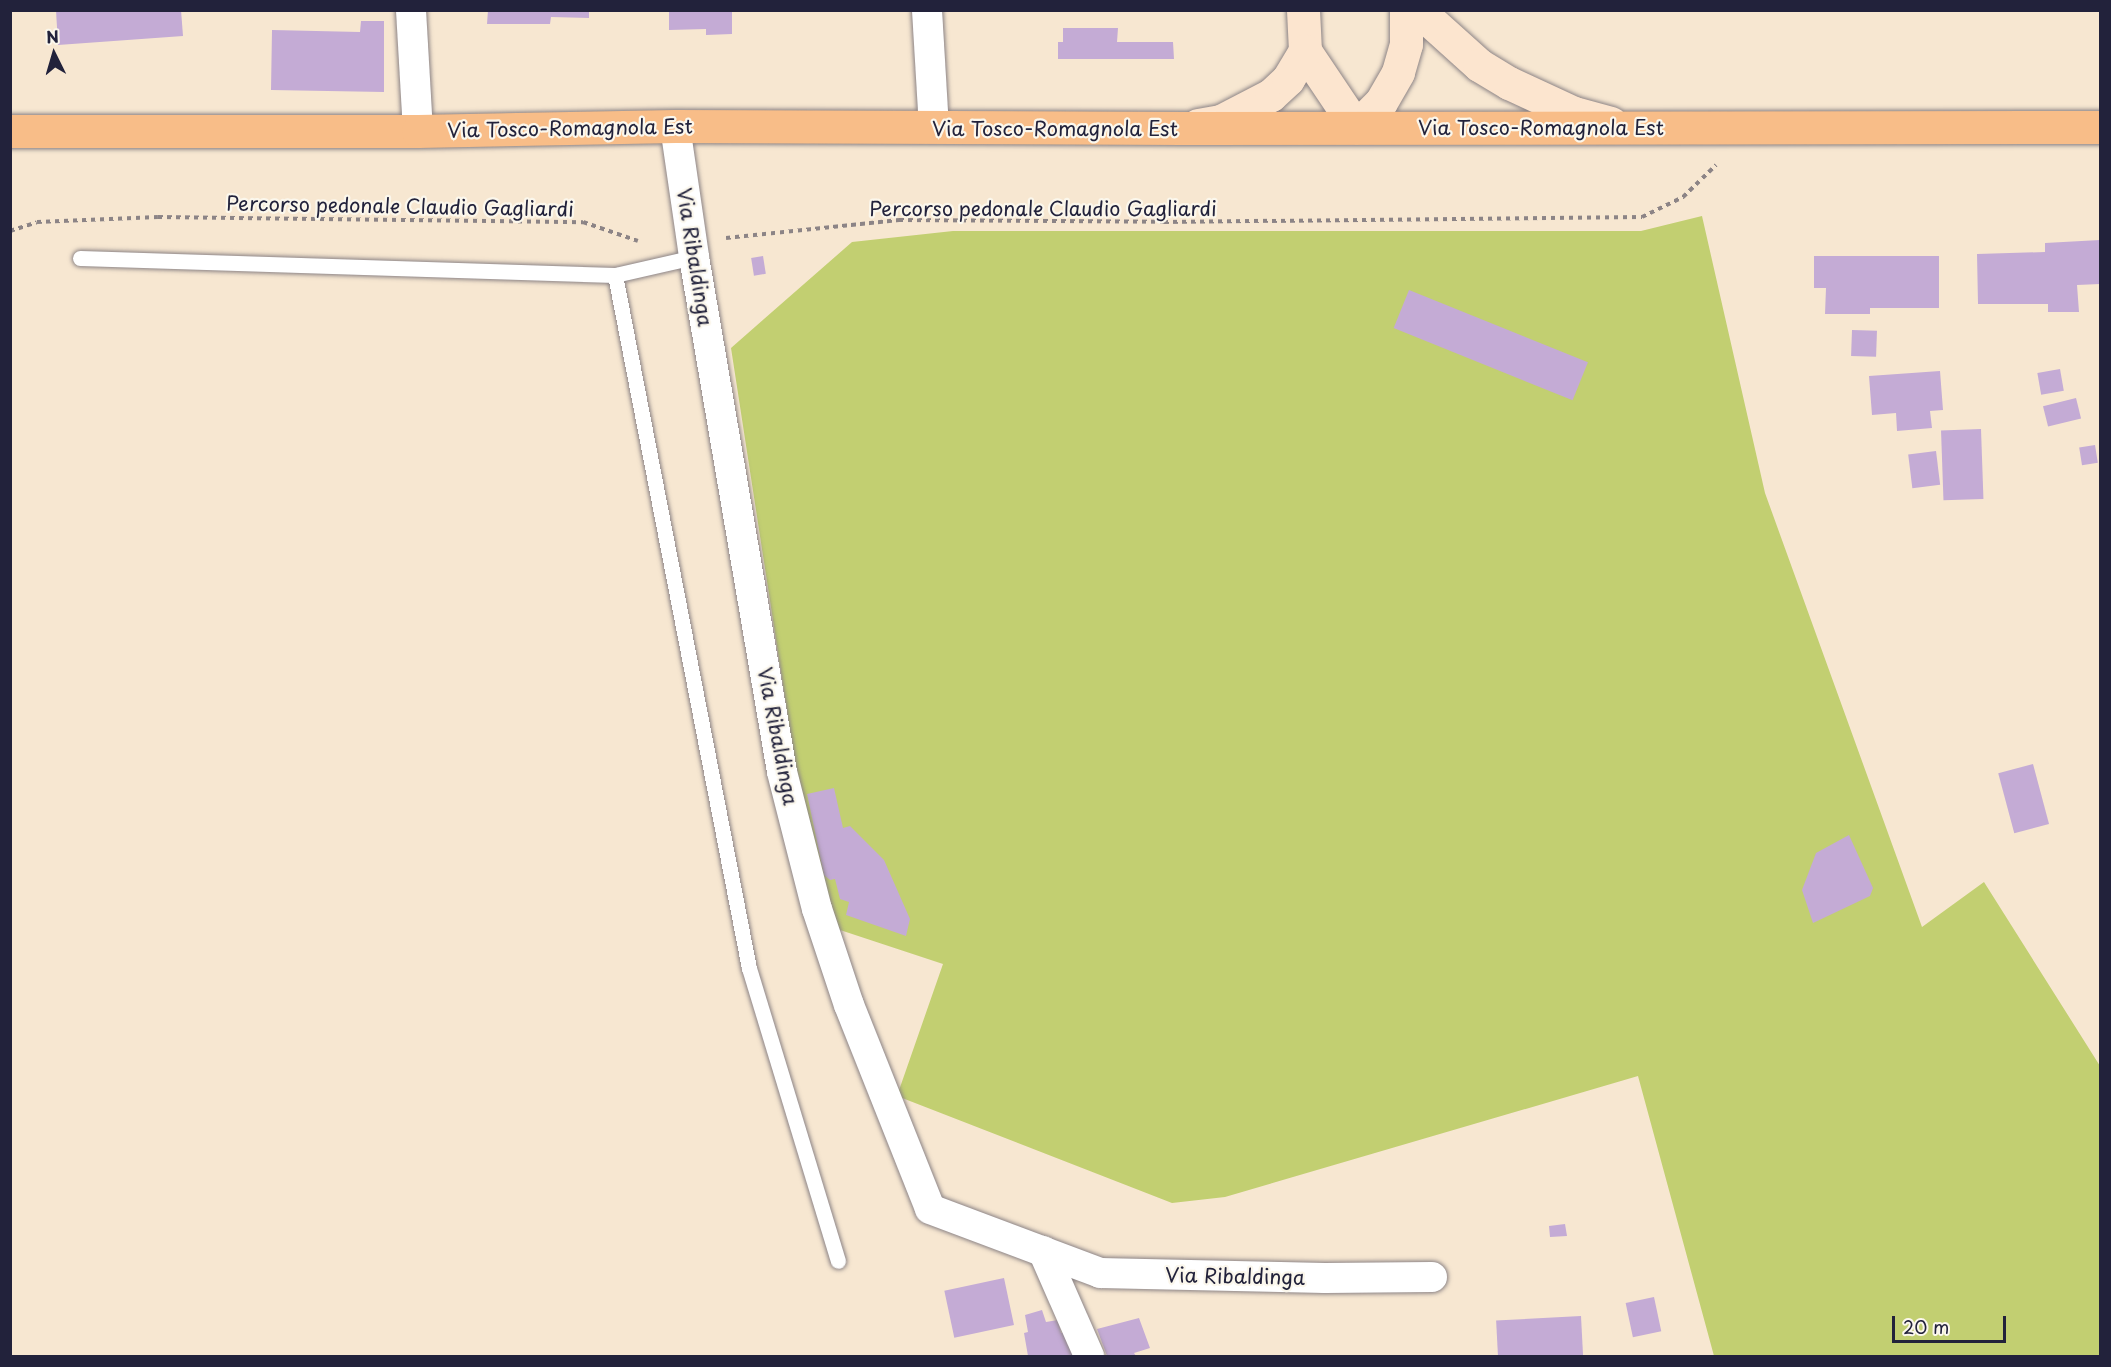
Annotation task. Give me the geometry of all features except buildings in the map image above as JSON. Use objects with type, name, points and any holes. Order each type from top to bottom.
[{"type":"main road","points":[[1303,10],[1305,51],[1356,127],[1382,102],[1398,72],[1406,44],[1406,10]]},
{"type":"main road","points":[[1418,10],[1479,65],[1509,83],[1574,113],[1631,128]]},
{"type":"main road","points":[[1183,128],[1221,121],[1271,95],[1288,79],[1305,51]]},
{"type":"main road","name":"Via Tosco-Romagnola Est","points":[[10,131],[418,131],[675,126],[934,128],[2100,127]]},
{"type":"street","points":[[411,10],[418,131]]},
{"type":"street","points":[[927,10],[934,128]]},
{"type":"street","name":"Via Ribaldinga","points":[[675,126],[693,248],[782,772],[817,909],[849,1005],[930,1209],[1100,1273],[1325,1278],[1432,1277]]},
{"type":"street","points":[[1043,1251],[1089,1356]]},
{"type":"lane","points":[[80,258],[615,275],[693,248]]},
{"type":"lane","points":[[615,275],[749,968],[838,1261]]},
{"type":"path","name":"Percorso pedonale Claudio Gagliardi","points":[[10,231],[37,222],[158,217],[583,222],[645,244],[693,248],[899,220],[1164,222],[1642,217],[1683,196],[1725,157]]},
{"type":"green space","points":[[1702,216],[1765,493],[1922,927],[1984,882],[2100,1066],[2100,1356],[1714,1356],[1638,1076],[1225,1197],[1172,1203],[897,1096],[943,964],[837,929],[803,815],[731,348],[852,242],[953,231],[1641,231]]}]
